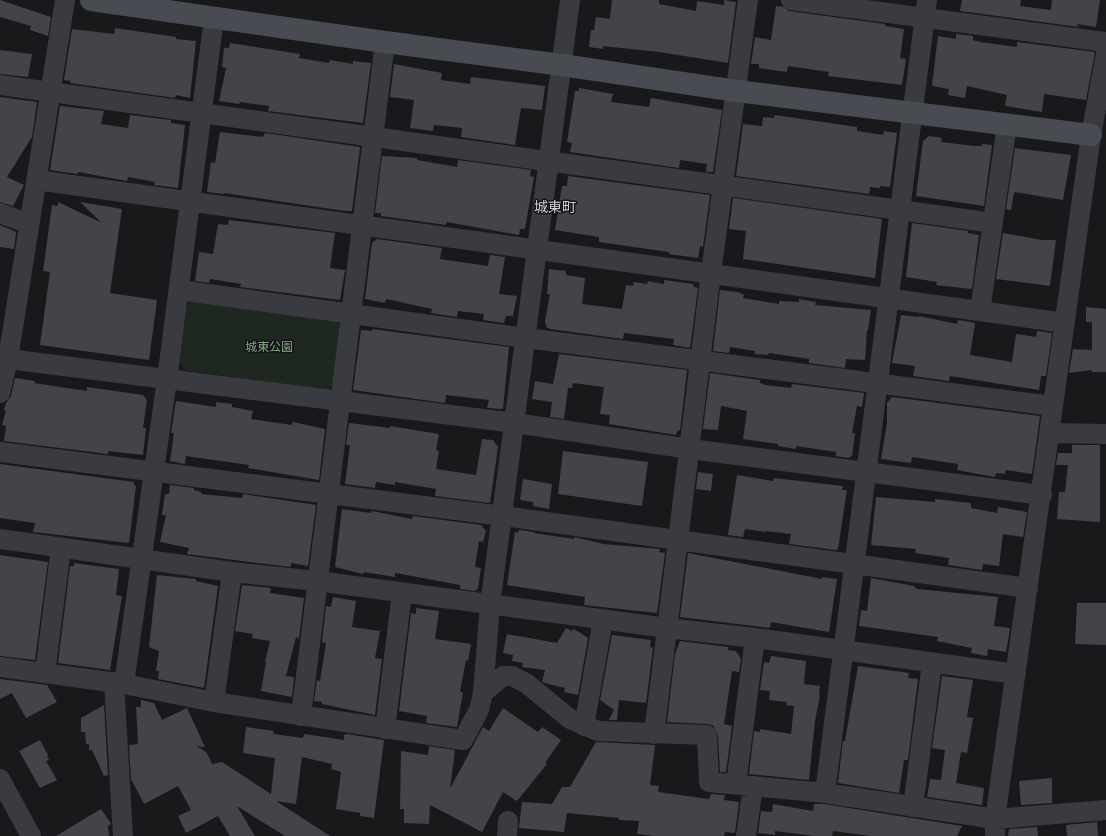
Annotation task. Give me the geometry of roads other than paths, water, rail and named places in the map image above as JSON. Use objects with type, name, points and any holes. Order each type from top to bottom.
[{"type":"street","points":[[0,393],[8,359],[65,0]]},
{"type":"street","points":[[91,0],[385,42],[562,65],[737,91],[1099,135]]},
{"type":"street","points":[[0,667],[119,683],[214,702],[463,740],[479,710],[483,694],[490,605],[550,161],[570,0]]},
{"type":"street","points":[[654,734],[711,273],[737,91],[748,0]]},
{"type":"street","points":[[791,0],[926,9],[1106,42]]},
{"type":"street","points":[[825,793],[926,9]]},
{"type":"street","points":[[126,834],[119,683],[142,560],[214,18]]},
{"type":"street","points":[[301,716],[385,42]]},
{"type":"street","points":[[996,828],[1065,323],[1099,135],[1106,54]]},
{"type":"street","points":[[0,85],[993,223]]},
{"type":"street","points":[[980,311],[1008,125]]},
{"type":"street","points":[[36,180],[363,224],[1065,323]]},
{"type":"street","points":[[0,213],[29,224]]},
{"type":"street","points":[[179,290],[526,338],[1053,406]]},
{"type":"street","points":[[8,359],[515,423],[690,449],[1042,495]]},
{"type":"street","points":[[1050,433],[1106,434]]},
{"type":"street","points":[[0,452],[503,516],[1028,588]]},
{"type":"street","points":[[0,539],[232,572],[317,581],[603,620],[755,638],[1016,674]]},
{"type":"street","points":[[45,673],[62,548]]},
{"type":"street","points":[[214,702],[232,572]]},
{"type":"street","points":[[385,729],[402,593]]},
{"type":"street","points":[[584,726],[603,620]]},
{"type":"street","points":[[746,836],[744,785],[755,638]]},
{"type":"street","points":[[913,807],[932,663]]},
{"type":"street","points":[[483,694],[503,676],[512,676],[526,683],[570,719],[598,731],[707,735],[709,782],[825,793],[913,807],[996,828],[1106,810]]},
{"type":"street","points":[[0,779],[31,836]]},
{"type":"district","name":"城東町","points":[[555,207]]},
{"type":"park label","name":"城東公園","points":[[269,347]]}]
